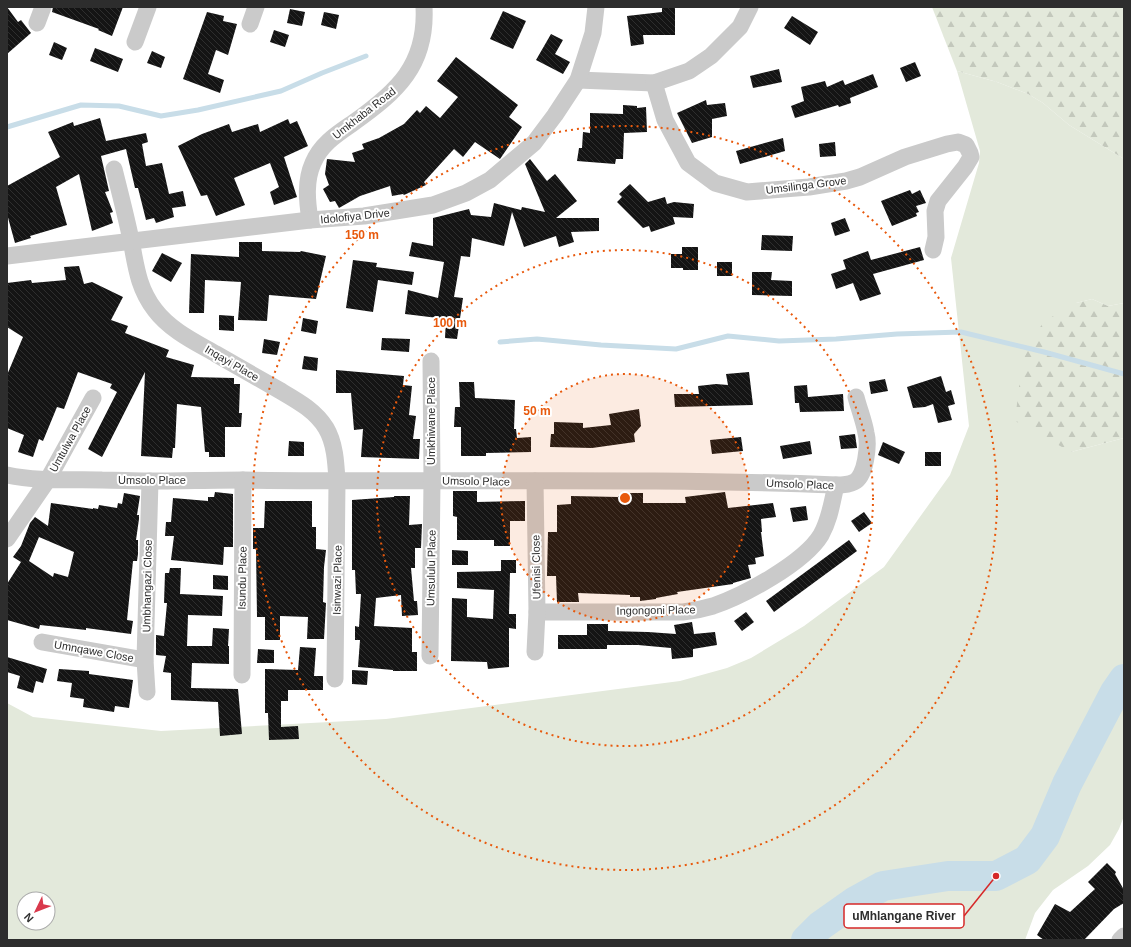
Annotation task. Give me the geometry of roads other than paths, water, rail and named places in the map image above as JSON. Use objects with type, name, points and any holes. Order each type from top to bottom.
[{"type":"street","points":[[135,42],[148,7]]},
{"type":"street","points":[[250,24],[256,7]]},
{"type":"street","name":"Umkhaba Road","points":[[310,220],[307,202],[308,181],[318,153],[331,138],[373,109],[396,89],[408,74],[418,54],[425,18],[424,7]]},
{"type":"street","name":"Idolofiya Drive","points":[[7,256],[310,220],[364,216],[433,205],[466,193],[490,180],[534,143],[555,115],[578,80],[593,33],[596,7]]},
{"type":"street","points":[[578,80],[654,84],[689,71],[711,56],[740,27],[750,7]]},
{"type":"street","name":"Umsilinga Grove","points":[[654,84],[665,120],[688,163],[715,183],[747,192],[809,187],[846,181],[860,177],[905,157],[947,144],[958,142],[966,145],[971,157],[965,167],[938,201],[935,211],[936,237],[933,250]]},
{"type":"street","name":"Inqayi Place","points":[[114,169],[138,278],[146,297],[155,311],[165,322],[184,336],[306,407],[326,428],[331,440],[335,457],[337,481]]},
{"type":"street","name":"Umkhiwane Place","points":[[431,361],[432,480]]},
{"type":"street","name":"Umsolo Place","points":[[7,475],[47,480],[432,480],[476,482],[701,482],[836,485],[853,483],[859,479],[863,471],[866,457],[867,434],[856,397]]},
{"type":"street","name":"Umtulwa Place","points":[[7,539],[47,480],[92,398]]},
{"type":"street","name":"Isundu Place","points":[[242,675],[243,480]]},
{"type":"street","name":"Umsululu Place","points":[[430,656],[432,480]]},
{"type":"street","name":"Umbhangazi Close","points":[[147,692],[145,660],[150,481]]},
{"type":"street","name":"Isinwazi Place","points":[[335,679],[337,481]]},
{"type":"street","name":"Ufenisi Close","points":[[535,481],[537,612],[535,652]]},
{"type":"street","name":"Ingongoni Place","points":[[537,612],[683,612],[713,606],[756,586],[794,562],[810,548],[820,536],[828,521],[836,485]]},
{"type":"street","name":"Umnqawe Close","points":[[42,642],[145,660]]},
{"type":"street","points":[[1120,940],[1124,936]]},
{"type":"waterway","points":[[7,127],[81,105],[119,106],[161,116],[198,110],[281,91],[366,56]]},
{"type":"waterway","points":[[500,342],[537,339],[601,345],[676,349],[728,336],[779,341],[961,332],[1044,352],[1124,374]]},
{"type":"waterway","points":[[806,940],[820,926],[854,902],[883,886],[948,876],[996,876],[1027,860],[1045,836],[1067,784],[1115,692],[1124,679]]},
{"type":"place","name":"uMhlangane River","points":[[996,876]]}]
